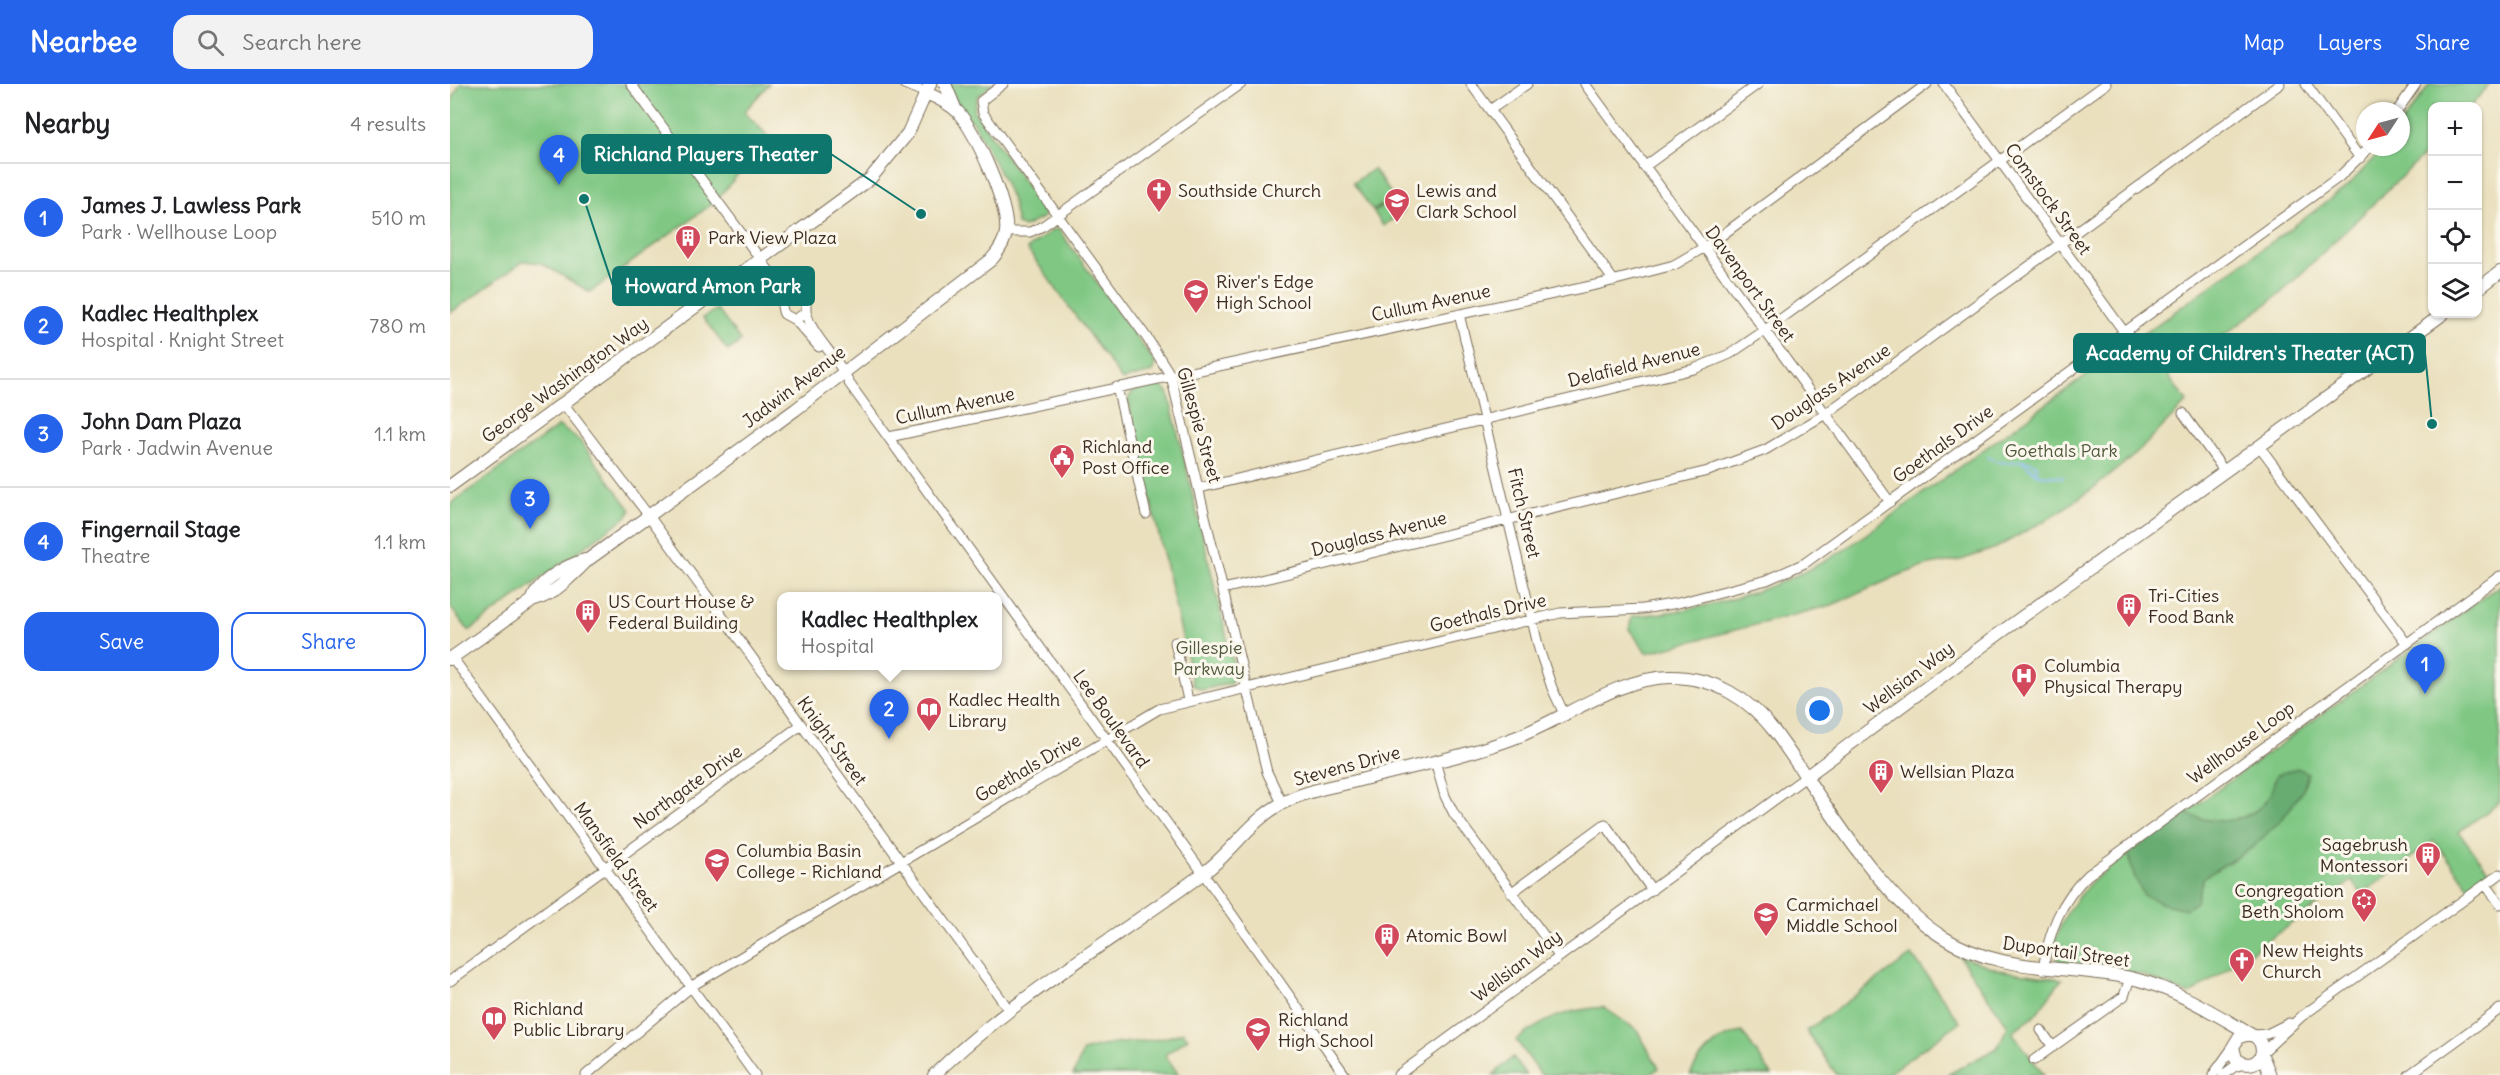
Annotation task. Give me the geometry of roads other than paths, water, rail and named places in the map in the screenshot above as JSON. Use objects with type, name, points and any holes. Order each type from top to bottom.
[{"type":"main road","points":[[945,84],[957,112]]},
{"type":"main road","name":"George Washington Way","points":[[450,486],[870,179],[901,144],[928,89]]},
{"type":"main road","points":[[928,89],[948,103],[970,131],[1000,194],[1006,215],[1006,231]]},
{"type":"main road","name":"Jadwin Avenue","points":[[451,658],[532,601],[535,591],[561,571],[589,559],[844,377],[984,268],[1001,245],[1006,231]]},
{"type":"main road","points":[[2482,286],[2499,275]]},
{"type":"main road","name":"Wellsian Way","points":[[1807,776],[2000,633],[2438,318]]},
{"type":"main road","name":"Stevens Drive","points":[[934,1075],[1010,1011],[1203,873],[1236,846],[1262,818],[1282,803],[1309,793],[1499,743],[1565,716],[1622,686],[1645,679],[1669,677],[1703,682],[1728,691],[1756,710],[1807,776]]},
{"type":"main road","name":"Duportail Street","points":[[1807,776],[1888,889],[1923,924],[1950,942],[1982,957],[2013,965],[2130,978],[2182,997],[2252,1035]]},
{"type":"main road","name":"Duportail Street","points":[[2182,997],[2222,1026],[2233,1046]]},
{"type":"main road","points":[[2260,1075],[2236,1059],[2233,1046],[2239,1037],[2252,1035],[2261,1042],[2262,1053],[2270,1075]]},
{"type":"main road","points":[[2246,1064],[2259,1060],[2262,1053]]},
{"type":"street","name":"Lee Boulevard","points":[[631,84],[780,287],[784,314],[803,326],[844,377],[1000,592]]},
{"type":"street","points":[[904,84],[928,89]]},
{"type":"street","name":"Gillespie Street","points":[[1003,84],[984,98],[980,104],[982,112],[1172,376],[1267,772],[1282,803]]},
{"type":"street","points":[[1471,84],[1614,281]]},
{"type":"street","points":[[1490,110],[1527,84]]},
{"type":"street","name":"Davenport Street","points":[[1585,84],[1824,415],[1890,502]]},
{"type":"street","points":[[1644,167],[1758,84]]},
{"type":"street","name":"Cullum Avenue","points":[[889,437],[1614,281],[1674,265],[1704,249],[1928,84]]},
{"type":"street","name":"Comstock Street","points":[[1944,84],[2125,333]]},
{"type":"street","name":"Delafield Avenue","points":[[1200,488],[1707,365],[1730,354],[1764,331],[2106,84]]},
{"type":"street","name":"Douglass Avenue","points":[[1223,589],[1727,465],[1785,440],[1824,415],[2280,84]]},
{"type":"street","points":[[2306,84],[2360,158]]},
{"type":"street","points":[[2403,102],[2416,84]]},
{"type":"street","points":[[1006,231],[1033,231],[1058,216],[1235,86]]},
{"type":"street","name":"Goethals Drive","points":[[586,1075],[692,986],[1108,742],[1149,713],[1188,700],[1532,619],[1576,611],[1643,609],[1767,580],[1805,563],[2339,177],[2360,158]]},
{"type":"street","name":"Lee Boulevard","points":[[783,301],[793,294],[801,296],[806,302],[806,312],[814,330],[844,377]]},
{"type":"street","points":[[795,320],[806,312]]},
{"type":"street","name":"Fitch Street","points":[[1459,314],[1532,619],[1548,678],[1565,716]]},
{"type":"street","points":[[1117,387],[1146,514]]},
{"type":"street","name":"Knight Street","points":[[563,403],[649,516],[1010,1011]]},
{"type":"street","points":[[2183,413],[2225,472]]},
{"type":"street","points":[[2260,447],[2406,644]]},
{"type":"street","name":"Wellhouse Loop","points":[[2043,969],[2048,942],[2058,914],[2071,892],[2088,875],[2500,576]]},
{"type":"street","name":"Lee Boulevard","points":[[1002,594],[1345,1075]]},
{"type":"street","points":[[1175,642],[1188,700]]},
{"type":"street","name":"Mansfield Street","points":[[451,658],[755,1075]]},
{"type":"street","name":"Northgate Drive","points":[[450,981],[801,726]]},
{"type":"street","points":[[1435,761],[1444,795],[1454,814],[1559,956]]},
{"type":"street","name":"Wellsian Way","points":[[1398,1075],[1807,776]]},
{"type":"street","points":[[1511,893],[1605,824],[1652,890]]},
{"type":"street","points":[[2262,1053],[2302,1016],[2500,874]]},
{"type":"street","points":[[2486,885],[2500,904]]},
{"type":"street","points":[[2034,1060],[2124,996],[2130,978]]},
{"type":"street","points":[[2409,1075],[2500,1009]]},
{"type":"street","points":[[2252,1035],[2267,1034],[2302,1016]]},
{"type":"street","points":[[2041,1030],[2053,1047]]},
{"type":"street","points":[[2213,1075],[2233,1046]]},
{"type":"street","points":[[2223,1075],[2234,1067],[2246,1064]]},
{"type":"waterway","points":[[1988,457],[2009,463],[2030,462],[2037,465],[2036,472],[2039,475],[2063,477]]},
{"type":"waterway","points":[[2022,461],[2037,474]]},
{"type":"place","name":"Fingernail Stage","points":[[559,185]]},
{"type":"place","name":"Howard Amon Park","points":[[584,199]]},
{"type":"place","name":"Richland Players Theater","points":[[921,214]]},
{"type":"place","name":"Southside Church","points":[[1159,214]]},
{"type":"place","name":"Lewis and Clark School","points":[[1397,224]]},
{"type":"place","name":"Park View Plaza","points":[[688,261]]},
{"type":"place","name":"River's Edge High School","points":[[1196,315]]},
{"type":"place","name":"Academy of Children's Theater (ACT)","points":[[2432,424]]},
{"type":"place","name":"Richland Post Office","points":[[1062,480]]},
{"type":"place","name":"John Dam Plaza","points":[[530,529]]},
{"type":"place","name":"Tri-Cities Food Bank","points":[[2129,629]]},
{"type":"place","name":"US Court House & Federal Building","points":[[588,635]]},
{"type":"place","name":"James J. Lawless Park","points":[[2425,694]]},
{"type":"place","name":"Columbia Physical Therapy","points":[[2024,699]]},
{"type":"place","name":"Kadlec Health Library","points":[[929,733]]},
{"type":"place","name":"Kadlec Healthplex","points":[[889,739]]},
{"type":"place","name":"Wellsian Plaza","points":[[1881,795]]},
{"type":"place","name":"Sagebrush Montessori","points":[[2428,878]]},
{"type":"place","name":"Columbia Basin College - Richland","points":[[717,884]]},
{"type":"place","name":"Congregation Beth Sholom","points":[[2364,924]]},
{"type":"place","name":"Carmichael Middle School","points":[[1766,938]]},
{"type":"place","name":"Atomic Bowl","points":[[1387,959]]},
{"type":"place","name":"New Heights Church","points":[[2242,984]]},
{"type":"place","name":"Richland Public Library","points":[[494,1042]]},
{"type":"place","name":"Richland High School","points":[[1258,1053]]},
{"type":"park label","name":"Goethals Park","points":[[2061,451]]},
{"type":"park label","name":"Gillespie Parkway","points":[[1209,658]]}]
